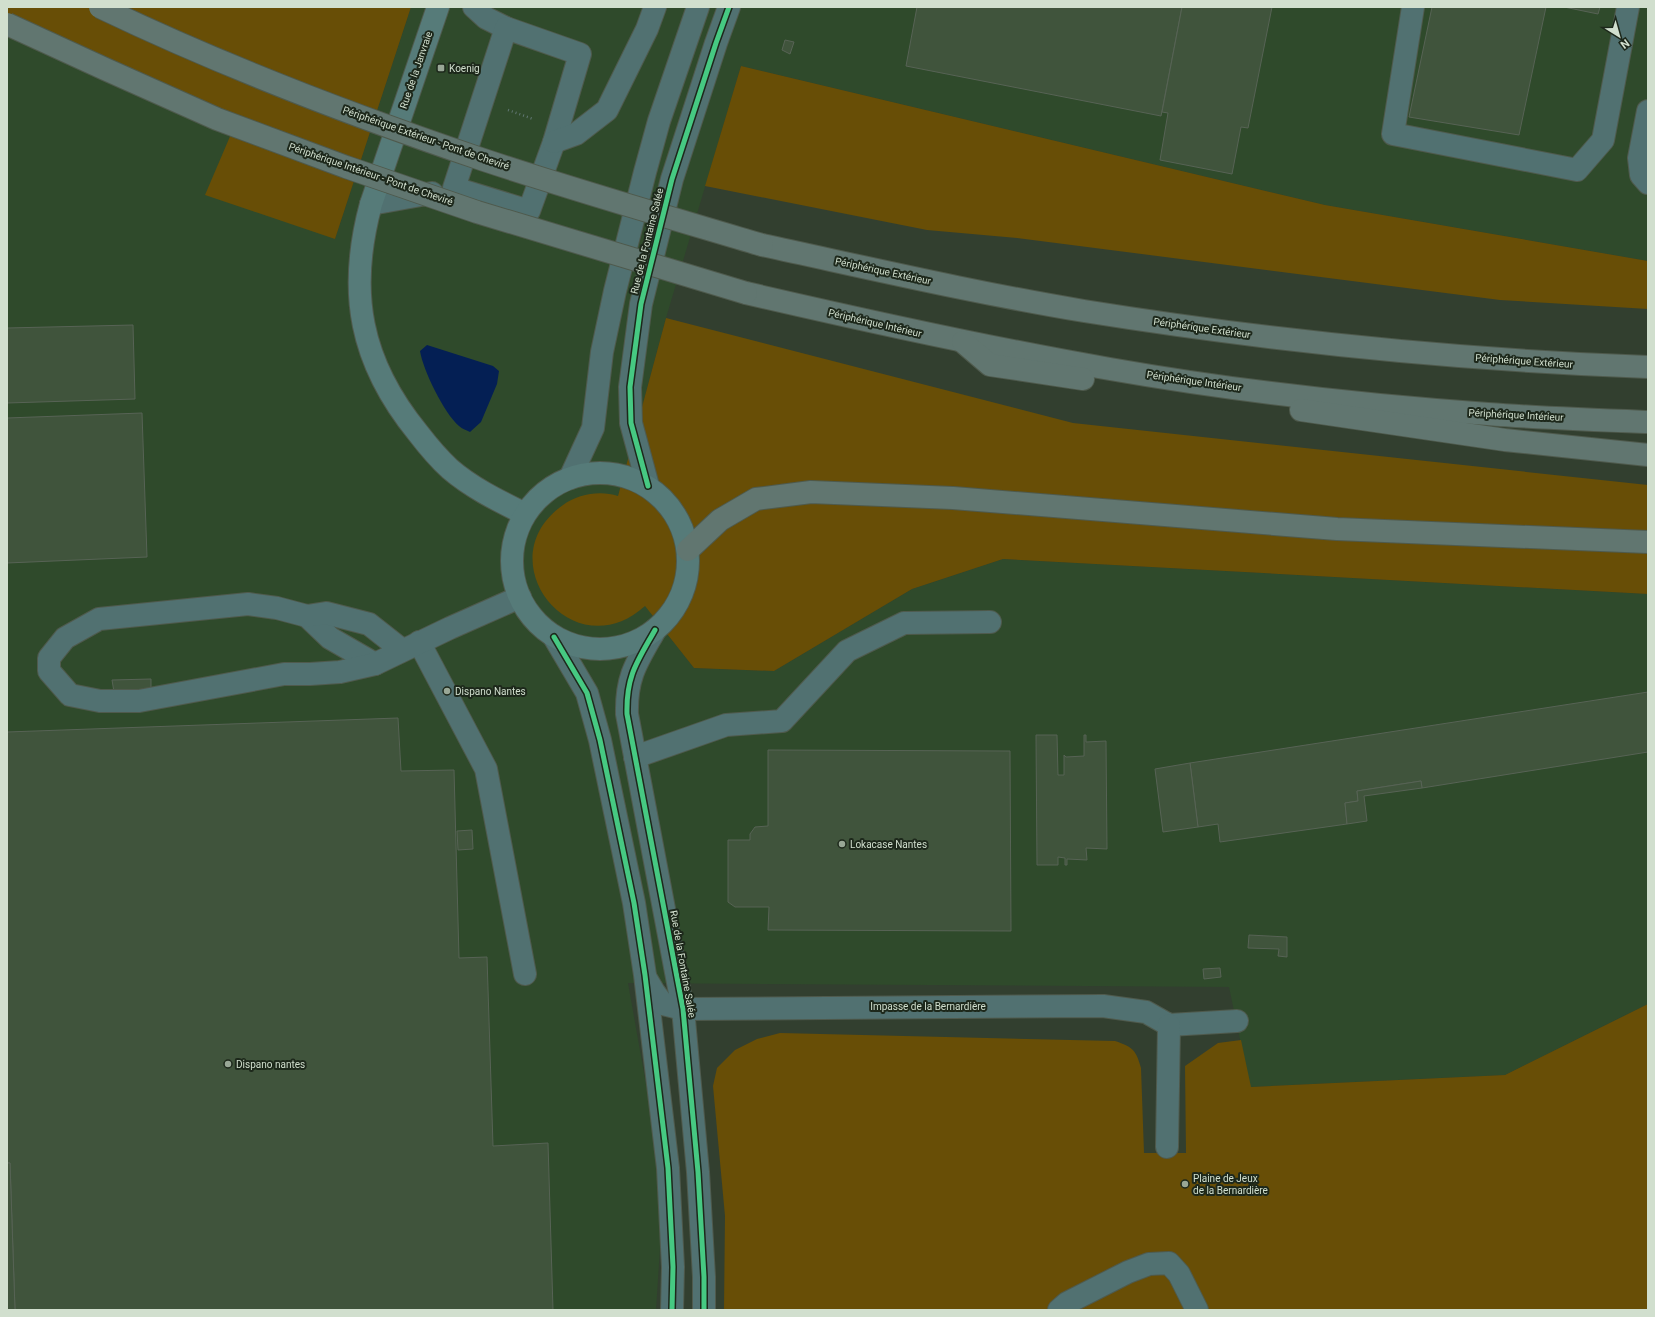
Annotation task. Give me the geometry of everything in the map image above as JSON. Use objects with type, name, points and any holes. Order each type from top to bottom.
[{"type":"highway","name":"Périphérique Extérieur - Pont de Cheviré","points":[[100,7],[242,71],[481,159],[627,205],[762,245]]},
{"type":"highway","name":"Périphérique Intérieur - Pont de Cheviré","points":[[7,24],[217,119],[346,167],[477,212],[746,293]]},
{"type":"highway","name":"Périphérique Extérieur","points":[[762,245],[964,289],[1083,311],[1173,325],[1314,342],[1468,358],[1543,363],[1648,367]]},
{"type":"highway","name":"Périphérique Intérieur","points":[[746,293],[962,342],[1111,369],[1290,395],[1489,414],[1648,422]]},
{"type":"highway","points":[[962,342],[990,365],[1506,440],[1648,455]]},
{"type":"highway","points":[[688,550],[720,520],[756,499],[811,492],[953,498],[1337,529],[1648,542]]},
{"type":"main road","name":"Rue de la Janvraie","points":[[438,7],[371,204],[363,232],[360,258],[362,322],[370,351],[380,377],[392,399],[429,447],[450,469],[476,488],[525,514]]},
{"type":"main road","points":[[593,473],[617,474],[648,486],[672,509],[682,528],[688,550],[689,563],[684,588],[673,611],[655,630],[634,642],[623,646],[600,650],[576,646],[554,637],[528,613],[514,582],[512,559],[515,535],[525,514],[532,504],[545,492],[570,478],[593,473]]},
{"type":"street","points":[[554,142],[576,134],[607,110],[648,29],[655,7]]},
{"type":"street","name":"Rue de la Fontaine Salée","points":[[570,478],[592,428],[602,352],[615,291],[641,186],[659,120],[698,7]]},
{"type":"street","name":"Rue de la Fontaine Salée","points":[[648,486],[630,416],[630,387],[641,304],[672,179],[713,50],[729,7]]},
{"type":"street","points":[[1413,7],[1393,134],[1577,170],[1603,140],[1628,7]]},
{"type":"street","points":[[371,204],[454,188],[529,211],[554,142],[580,54],[506,28],[483,11]]},
{"type":"street","points":[[454,188],[506,28]]},
{"type":"street","points":[[1648,111],[1639,158],[1641,175],[1648,183]]},
{"type":"street","points":[[520,597],[411,646],[375,664],[340,672],[284,674],[139,701],[100,701],[70,695],[50,671],[49,658],[65,638],[99,619],[248,604],[277,608],[307,616],[326,613],[369,624],[411,646],[486,769],[525,974]]},
{"type":"street","points":[[307,616],[330,638],[375,664]]},
{"type":"street","points":[[635,757],[726,726],[782,721],[846,651],[904,623],[990,622]]},
{"type":"street","name":"Rue de la Fontaine Salée","points":[[655,630],[632,673],[626,695],[627,714],[683,1009],[698,1172],[704,1277],[704,1310]]},
{"type":"street","points":[[554,637],[587,694],[600,740],[634,903],[645,975],[668,1168],[673,1267],[672,1310]]},
{"type":"street","name":"Impasse de la Bernardière","points":[[645,975],[654,992],[663,1004],[683,1009],[1103,1006],[1146,1012],[1169,1025]]},
{"type":"street","points":[[1167,1147],[1169,1025],[1237,1021]]},
{"type":"street","points":[[1059,1310],[1067,1303],[1128,1272],[1149,1264],[1168,1263],[1179,1274],[1197,1310]]},
{"type":"path","points":[[482,101],[545,123],[561,119]]},
{"type":"shaded area","points":[[7,7],[411,7],[335,239],[205,195],[237,120],[7,16]]},
{"type":"shaded area","points":[[411,7],[1648,7],[1648,261],[1325,205],[741,66],[666,318],[603,552],[694,668],[774,671],[912,589],[1003,559],[1648,594],[1648,1004],[1505,1075],[1250,1087],[1229,987],[628,983],[664,1186],[656,1310],[7,1310],[7,16],[237,119],[335,239]]},
{"type":"shaded area","points":[[741,66],[1325,205],[1648,261],[1648,309],[1500,300],[1017,238],[927,230],[705,186]]},
{"type":"shaded area","points":[[666,318],[1073,423],[1648,485],[1648,594],[1003,559],[912,589],[774,671],[694,668],[645,606],[618,623],[591,625],[567,617],[548,600],[536,578],[533,553],[541,528],[563,505],[575,498],[589,494],[604,493],[618,496]]},
{"type":"shaded area","name":"Plaine de Jeux de la Bernardière","points":[[1648,1004],[1648,1310],[724,1310],[725,1216],[713,1086],[717,1068],[735,1050],[757,1039],[780,1033],[1115,1041],[1130,1047],[1133,1050],[1141,1068],[1144,1153],[1186,1153],[1185,1066],[1218,1043],[1241,1040],[1251,1087],[1505,1075]]},
{"type":"water","points":[[427,345],[493,366],[499,371],[497,384],[481,422],[470,432],[460,427],[453,420],[435,391],[425,369],[420,351]]},
{"type":"building","points":[[917,7],[1182,7],[1161,116],[906,66]]},
{"type":"building","points":[[1182,7],[1272,7],[1248,128],[1241,127],[1232,174],[1160,160],[1168,113],[1162,112]]},
{"type":"building","points":[[1432,7],[1546,7],[1519,135],[1409,117]]},
{"type":"building","points":[[1564,7],[1600,7],[1598,14]]},
{"type":"building","points":[[785,40],[794,42],[790,54],[782,50]]},
{"type":"building","points":[[133,325],[135,399],[7,403],[7,328]]},
{"type":"building","points":[[142,413],[147,557],[7,563],[7,418]]},
{"type":"building","points":[[151,679],[151,691],[114,692],[112,680]]},
{"type":"building","points":[[1648,692],[1648,752],[1422,788],[1421,781],[1357,791],[1358,801],[1345,803],[1347,824],[1220,842],[1218,824],[1198,827],[1190,763]]},
{"type":"building","points":[[398,718],[401,771],[454,770],[459,958],[487,957],[493,1146],[548,1143],[553,1310],[15,1310],[10,1163],[7,1163],[7,732]]},
{"type":"building","points":[[1036,735],[1057,735],[1058,775],[1064,775],[1064,755],[1066,757],[1084,756],[1084,735],[1086,735],[1086,742],[1106,741],[1107,849],[1086,848],[1087,860],[1067,859],[1067,865],[1065,865],[1065,858],[1058,857],[1058,865],[1037,865]]},
{"type":"building","points":[[768,750],[1010,751],[1011,931],[768,930],[769,907],[735,907],[728,902],[728,840],[750,840],[750,834],[755,827],[768,826]]},
{"type":"building","points":[[1190,763],[1198,827],[1163,832],[1155,769]]},
{"type":"building","points":[[1421,781],[1422,788],[1364,796],[1367,821],[1347,824],[1345,803],[1358,801],[1357,791]]},
{"type":"building","points":[[472,830],[473,849],[458,850],[457,831]]},
{"type":"building","points":[[1249,935],[1287,937],[1287,957],[1278,956],[1279,949],[1248,948]]},
{"type":"building","points":[[1220,968],[1221,977],[1204,979],[1203,969]]},
{"type":"building","points":[[7,1163],[10,1163],[15,1310],[7,1310]]},
{"type":"cycle path","points":[[648,486],[631,423],[630,387],[641,304],[672,179],[729,7]]},
{"type":"cycle path","points":[[655,630],[634,670],[628,689],[627,714],[683,1009],[698,1172],[704,1277],[704,1310]]},
{"type":"cycle path","points":[[554,637],[587,693],[600,740],[634,903],[645,975],[668,1168],[673,1267],[672,1310]]},
{"type":"place","name":"Koenig","points":[[441,68]]},
{"type":"place","name":"Dispano Nantes","points":[[447,691]]},
{"type":"place","name":"Lokacase Nantes","points":[[842,844]]},
{"type":"place","name":"Dispano nantes","points":[[228,1064]]},
{"type":"place","name":"Plaine de Jeux de la Bernardière","points":[[1185,1184]]}]
